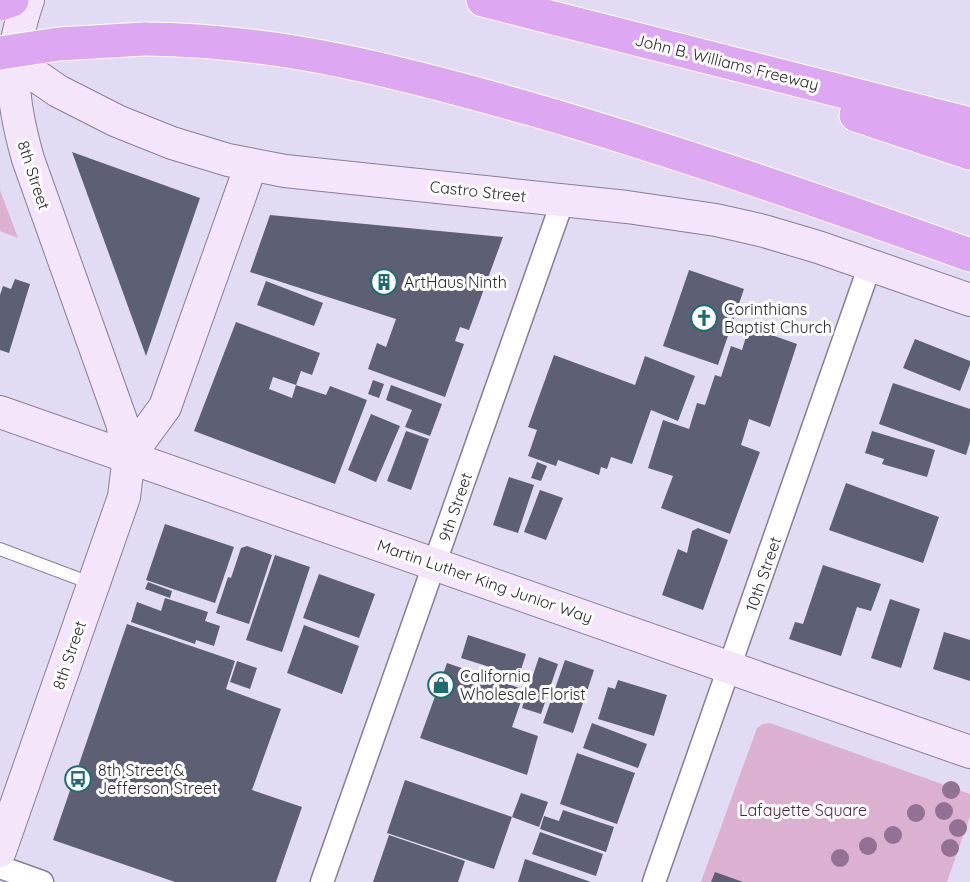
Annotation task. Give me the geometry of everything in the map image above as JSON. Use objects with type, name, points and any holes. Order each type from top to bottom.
[{"type":"highway","points":[[0,4],[12,0]]},
{"type":"highway","name":"John B. Williams Freeway","points":[[483,0],[970,124]]},
{"type":"highway","points":[[4,55],[59,44],[144,39],[223,42],[284,49],[345,60],[595,128],[698,160],[970,255]]},
{"type":"highway","points":[[724,61],[850,113],[970,153]]},
{"type":"street","name":"8th Street","points":[[0,851],[124,497],[129,456],[117,408],[28,159],[16,114],[14,93],[4,55],[28,0]]},
{"type":"street","name":"Castro Street","points":[[4,55],[58,91],[117,121],[172,143],[251,165],[294,172],[667,212],[741,226],[819,248],[970,300]]},
{"type":"street","name":"8th Street","points":[[129,456],[165,407],[251,165]]},
{"type":"street","name":"9th Street","points":[[322,882],[563,200]]},
{"type":"street","name":"10th Street","points":[[654,882],[870,266]]},
{"type":"street","name":"Martin Luther King Junior Way","points":[[0,412],[970,752]]},
{"type":"street","points":[[0,867],[42,882]]},
{"type":"lane","points":[[0,549],[94,584]]},
{"type":"green space","points":[[0,190],[18,238],[0,231]]},
{"type":"green space","name":"Lafayette Square","points":[[770,723],[970,794],[970,816],[947,882],[701,882],[757,728]]},
{"type":"building","points":[[72,152],[200,198],[146,356]]},
{"type":"building","name":"ArtHaus Ninth","points":[[270,215],[503,237],[469,330],[460,327],[455,341],[464,344],[445,397],[368,369],[377,343],[386,347],[396,319],[250,272]]},
{"type":"building","name":"Corinthians Baptist Church","points":[[689,270],[744,289],[718,365],[663,346]]},
{"type":"building","points":[[15,279],[30,284],[9,353],[0,350],[0,295],[3,286],[11,289]]},
{"type":"building","points":[[266,281],[323,303],[314,326],[257,305]]},
{"type":"building","points":[[236,322],[320,353],[312,375],[301,371],[296,385],[326,395],[330,386],[367,400],[335,484],[194,431]],"holes":[[[273,377],[296,385],[292,398],[269,389]]]},
{"type":"building","points":[[749,327],[797,344],[770,427],[749,419],[741,445],[760,452],[730,534],[661,508],[673,476],[648,468],[663,420],[689,429],[697,403],[705,405],[715,375],[721,377],[731,346],[742,350]]},
{"type":"building","points":[[915,339],[970,361],[960,391],[903,368]]},
{"type":"building","points":[[554,355],[635,385],[645,356],[695,376],[678,421],[651,410],[632,464],[611,457],[607,469],[601,467],[599,475],[558,460],[556,466],[528,456],[537,430],[528,427]]},
{"type":"building","points":[[373,380],[384,384],[379,398],[368,394]]},
{"type":"building","points":[[893,383],[970,409],[970,442],[966,455],[879,424]]},
{"type":"building","points":[[391,385],[442,404],[430,436],[405,427],[412,410],[386,400]]},
{"type":"building","points":[[371,414],[400,426],[376,482],[348,470]]},
{"type":"building","points":[[406,431],[429,439],[411,490],[387,481]]},
{"type":"building","points":[[872,431],[935,450],[927,477],[882,464],[884,459],[865,453]]},
{"type":"building","points":[[537,462],[547,466],[541,481],[531,478]]},
{"type":"building","points":[[509,477],[534,485],[518,533],[493,525]]},
{"type":"building","points":[[846,483],[939,517],[923,563],[829,530]]},
{"type":"building","points":[[540,490],[563,498],[546,540],[524,532]]},
{"type":"building","points":[[165,524],[234,547],[215,603],[146,580]]},
{"type":"building","points":[[698,528],[728,540],[703,610],[662,595],[678,549],[687,553],[692,531]]},
{"type":"building","points":[[247,546],[272,555],[249,624],[216,613],[241,548]]},
{"type":"building","points":[[275,555],[310,567],[282,652],[246,640]]},
{"type":"building","points":[[823,565],[881,584],[871,611],[857,607],[841,656],[789,639],[795,622],[803,624]]},
{"type":"building","points":[[319,574],[375,594],[359,638],[303,618]]},
{"type":"building","points":[[148,582],[172,591],[170,598],[145,589]]},
{"type":"building","points":[[165,598],[208,612],[205,621],[220,626],[214,646],[196,640],[195,644],[131,622],[137,602],[161,611]]},
{"type":"building","points":[[890,599],[920,609],[901,668],[871,658]]},
{"type":"building","points":[[127,624],[235,661],[226,689],[281,709],[252,790],[302,807],[276,882],[175,882],[53,840]]},
{"type":"building","points":[[304,625],[359,646],[342,694],[287,673]]},
{"type":"building","points":[[944,632],[970,640],[970,681],[933,669]]},
{"type":"building","points":[[468,635],[526,654],[519,676],[461,658]]},
{"type":"building","points":[[539,657],[558,664],[541,714],[522,708]]},
{"type":"building","points":[[565,660],[594,670],[573,733],[543,723]]},
{"type":"building","points":[[237,661],[257,668],[250,689],[230,682]]},
{"type":"building","points":[[447,663],[525,690],[512,727],[538,736],[527,775],[420,738]]},
{"type":"building","points":[[618,680],[667,695],[654,736],[598,719],[608,687],[615,689]]},
{"type":"building","points":[[592,723],[647,744],[638,768],[583,748]]},
{"type":"building","points":[[577,753],[635,773],[617,824],[560,804]]},
{"type":"building","points":[[405,780],[512,817],[494,869],[387,833]]},
{"type":"building","points":[[521,793],[548,802],[539,827],[512,817]]},
{"type":"building","points":[[563,810],[614,827],[606,852],[540,829],[544,816],[559,821]]},
{"type":"building","points":[[540,832],[603,854],[596,876],[532,854]]},
{"type":"building","points":[[389,835],[465,861],[458,882],[373,882]]},
{"type":"building","points":[[525,859],[591,882],[518,882]]},
{"type":"building","points":[[715,872],[743,882],[711,882]]},
{"type":"place","name":"ArtHaus Ninth","points":[[384,282]]},
{"type":"place","name":"Corinthians Baptist Church","points":[[704,318]]},
{"type":"place","name":"California Wholesale Florist","points":[[441,685]]},
{"type":"place","name":"8th Street & Jefferson Street","points":[[78,779]]}]
